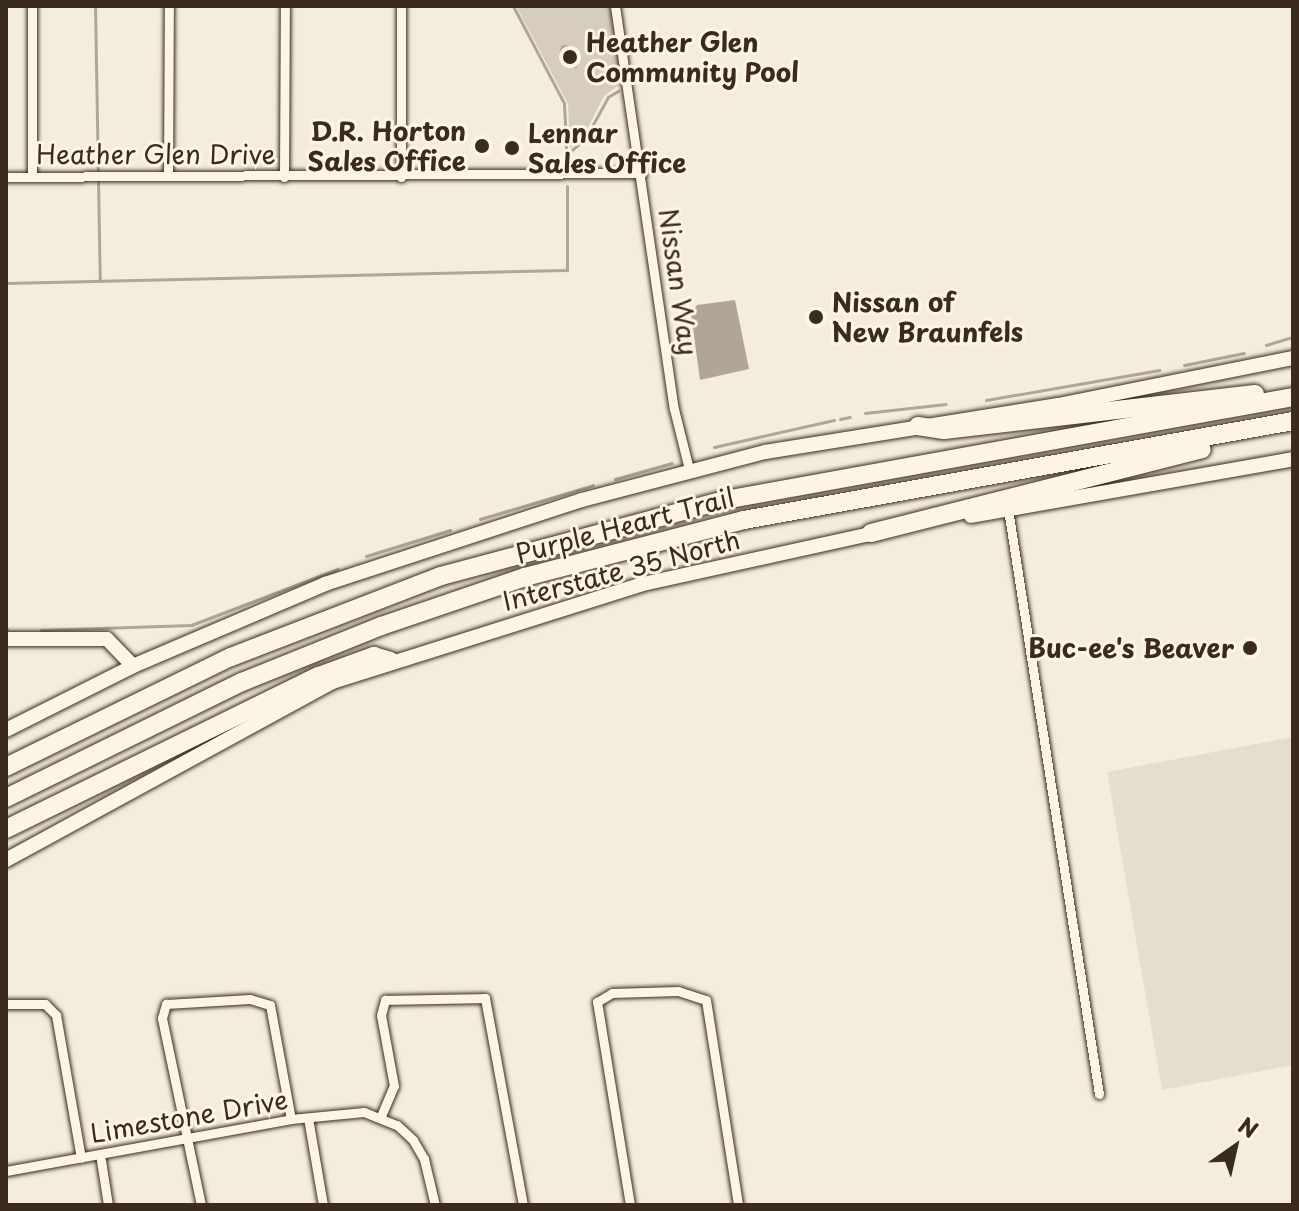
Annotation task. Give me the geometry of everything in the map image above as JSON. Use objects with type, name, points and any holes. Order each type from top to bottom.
[{"type":"highway","points":[[918,426],[944,430],[1293,389]]},
{"type":"highway","name":"Purple Heart Trail","points":[[6,767],[231,657],[441,576],[740,497],[1293,397]]},
{"type":"highway","name":"Purple Heart Trail","points":[[6,798],[242,682],[381,626],[525,577],[744,520],[1293,421]]},
{"type":"highway","points":[[871,533],[1070,480],[1293,431]]},
{"type":"highway","points":[[6,829],[319,676],[374,656],[390,661]]},
{"type":"main road","points":[[6,730],[133,666],[374,566],[689,469],[918,426],[1098,398],[1293,358]]},
{"type":"main road","name":"Interstate 35 North","points":[[6,860],[280,706],[390,661],[643,584],[871,533],[1293,459]]},
{"type":"main road","points":[[6,639],[107,639],[133,666]]},
{"type":"street","points":[[32,6],[32,176]]},
{"type":"street","points":[[168,176],[169,6]]},
{"type":"street","points":[[284,177],[285,6]]},
{"type":"street","points":[[401,6],[401,177]]},
{"type":"street","name":"Nissan Way","points":[[615,6],[642,173],[674,409],[689,469]]},
{"type":"street","name":"Heather Glen Drive","points":[[6,177],[401,177],[642,173]]},
{"type":"street","points":[[1008,509],[1099,1094]]},
{"type":"street","points":[[630,1205],[597,1002],[606,994],[678,991],[696,993],[706,1000],[738,1205]]},
{"type":"street","points":[[435,1205],[428,1170],[413,1140],[381,1116],[394,1086],[381,1015],[384,1002],[395,997],[485,998],[523,1205]]},
{"type":"street","points":[[201,1205],[162,1018],[166,1004],[175,1001],[257,1000],[270,1005],[291,1119]]},
{"type":"street","points":[[6,1004],[45,1004],[56,1015],[81,1158]]},
{"type":"street","name":"Limestone Drive","points":[[6,1171],[291,1119],[353,1112],[381,1116]]},
{"type":"street","points":[[308,1118],[323,1205]]},
{"type":"street","points":[[100,1154],[108,1205]]},
{"type":"shaded area","points":[[516,6],[610,6],[622,83],[604,96],[586,132],[570,148],[568,104]]},
{"type":"shaded area","name":"Heather Glen Community Pool","points":[[567,45],[580,58],[576,69],[559,56],[561,46]]},
{"type":"shaded area","points":[[735,300],[749,369],[700,380],[691,314],[697,305]]},
{"type":"shaded area","points":[[1293,737],[1293,1065],[1162,1090],[1107,772]]},
{"type":"waterway","points":[[95,6],[100,281]]},
{"type":"waterway","points":[[513,6],[564,103],[567,166]]},
{"type":"waterway","points":[[567,154],[585,139],[608,97],[618,91]]},
{"type":"waterway","points":[[6,283],[567,270],[567,186]]},
{"type":"waterway","points":[[1266,345],[1293,337]]},
{"type":"waterway","points":[[1184,365],[1244,353]]},
{"type":"waterway","points":[[986,400],[1159,370]]},
{"type":"waterway","points":[[865,413],[946,404]]},
{"type":"waterway","points":[[840,419],[850,417]]},
{"type":"waterway","points":[[714,447],[834,420]]},
{"type":"waterway","points":[[615,479],[672,463]]},
{"type":"waterway","points":[[480,519],[593,485]]},
{"type":"waterway","points":[[366,556],[450,530]]},
{"type":"waterway","points":[[41,630],[191,625],[338,569]]},
{"type":"place","name":"Heather Glen Community Pool","points":[[570,57]]},
{"type":"place","name":"D.R. Horton Sales Office","points":[[482,146]]},
{"type":"place","name":"Lennar Sales Office","points":[[512,148]]},
{"type":"place","name":"Nissan of New Braunfels","points":[[816,317]]},
{"type":"place","name":"Buc-ee's Beaver","points":[[1250,648]]}]
